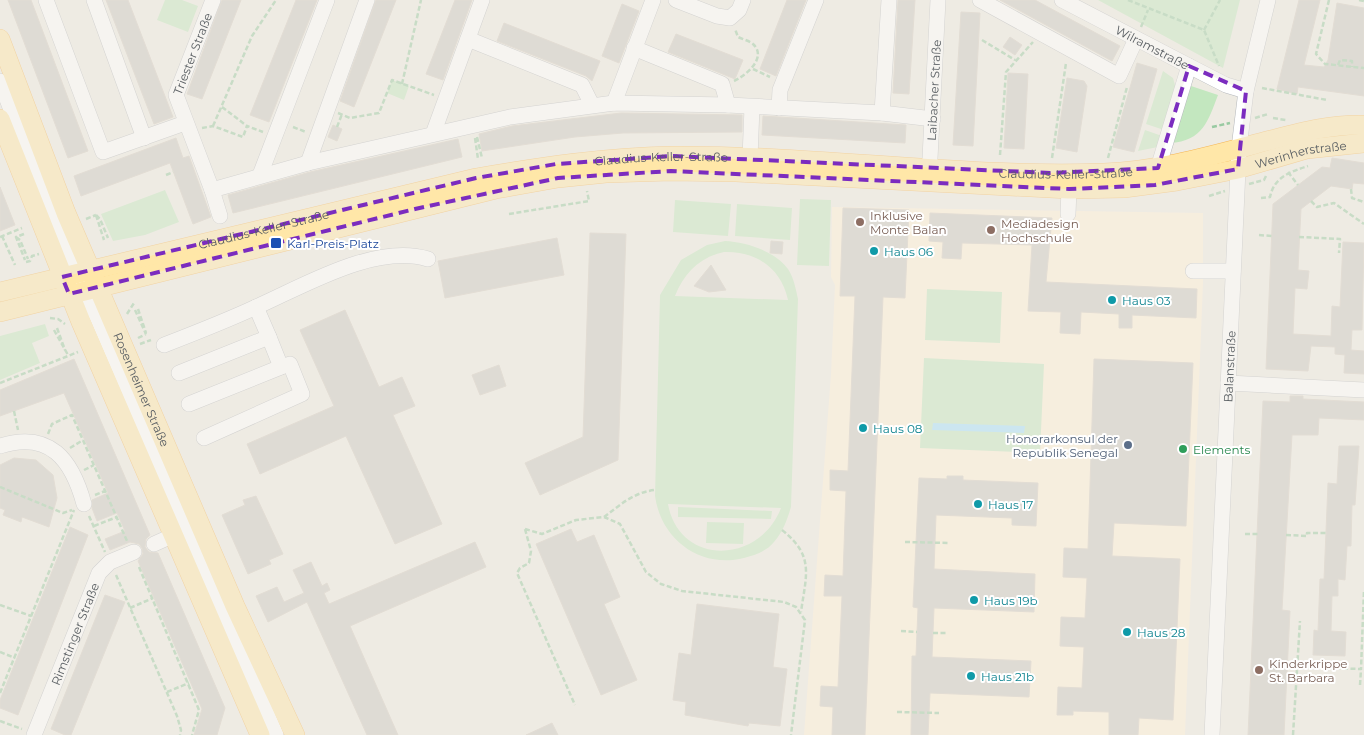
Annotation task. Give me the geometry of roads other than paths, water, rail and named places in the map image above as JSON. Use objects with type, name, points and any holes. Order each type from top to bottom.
[{"type":"main road","name":"Rosenheimer Straße","points":[[0,39],[66,213],[76,273],[174,535],[260,735]]},
{"type":"main road","name":"Rosenheimer Straße","points":[[0,118],[232,597],[295,735]]},
{"type":"main road","name":"Werinherstraße","points":[[1240,148],[1304,131],[1331,126],[1364,125]]},
{"type":"main road","name":"Werinherstraße","points":[[1238,169],[1307,149],[1364,143]]},
{"type":"main road","name":"Claudius-Keller-Straße","points":[[0,312],[496,189],[558,178],[606,173],[671,171],[929,175],[1104,173],[1158,168],[1240,148]]},
{"type":"main road","name":"Claudius-Keller-Straße","points":[[0,292],[476,178],[556,164],[672,156],[750,158],[1069,189],[1155,185],[1238,169]]},
{"type":"street","points":[[46,0],[103,152],[144,138],[188,129]]},
{"type":"street","points":[[94,0],[144,138]]},
{"type":"street","name":"Triester Straße","points":[[213,0],[176,95],[220,216]]},
{"type":"street","points":[[260,175],[327,0]]},
{"type":"street","points":[[308,163],[334,112],[367,0]]},
{"type":"street","points":[[433,134],[482,0]]},
{"type":"street","points":[[614,103],[653,0]]},
{"type":"street","points":[[680,1],[717,16],[730,18],[739,10],[743,0]]},
{"type":"street","points":[[779,108],[780,90],[816,0]]},
{"type":"street","points":[[882,113],[889,0]]},
{"type":"street","name":"Laibacher Straße","points":[[929,175],[938,0]]},
{"type":"street","points":[[980,0],[1119,76],[1136,39]]},
{"type":"street","name":"Wilramstraße","points":[[1062,0],[1226,85],[1246,91]]},
{"type":"street","name":"Balanstraße","points":[[1212,735],[1238,169],[1246,91],[1268,0]]},
{"type":"street","points":[[468,38],[582,85],[592,105]]},
{"type":"street","points":[[634,48],[722,84],[728,105]]},
{"type":"street","points":[[1158,168],[1189,66]]},
{"type":"street","name":"Rosenheimer Straße","points":[[0,81],[40,189],[76,273]]},
{"type":"street","points":[[212,190],[260,175],[433,134],[510,117],[592,105],[614,103],[728,105],[882,113],[933,119]]},
{"type":"street","points":[[750,158],[752,107]]},
{"type":"street","points":[[1068,214],[1069,189]]},
{"type":"street","points":[[158,342],[256,307],[312,279],[371,260],[416,256],[428,259]]},
{"type":"street","points":[[1193,271],[1233,271]]},
{"type":"street","name":"Rosenheimer Straße","points":[[84,291],[276,735]]},
{"type":"street","points":[[256,307],[281,367]]},
{"type":"street","points":[[179,373],[269,337]]},
{"type":"street","points":[[189,404],[290,364],[302,394],[204,438]]},
{"type":"street","points":[[1228,383],[1364,390]]},
{"type":"street","points":[[0,446],[16,441],[44,445],[62,456],[79,484],[79,507]]},
{"type":"street","points":[[154,544],[174,535]]},
{"type":"street","name":"Rimstinger Straße","points":[[34,734],[99,573],[110,562],[131,547]]},
{"type":"water","points":[[933,423],[1025,426],[1024,433],[932,430]]},
{"type":"place","name":"Inklusive Monte Balan","points":[[860,222]]},
{"type":"place","name":"Mediadesign Hochschule","points":[[991,230]]},
{"type":"place","name":"Karl-Preis-Platz","points":[[276,243]]},
{"type":"place","name":"Haus 06","points":[[874,251]]},
{"type":"place","name":"Haus 03","points":[[1112,300]]},
{"type":"place","name":"Haus 08","points":[[863,428]]},
{"type":"place","name":"Honorarkonsul der Republik Senegal","points":[[1128,445]]},
{"type":"place","name":"Elements","points":[[1183,449]]},
{"type":"place","name":"Haus 17","points":[[978,504]]},
{"type":"place","name":"Haus 19b","points":[[974,600]]},
{"type":"place","name":"Haus 28","points":[[1127,632]]},
{"type":"place","name":"Kinderkrippe St. Barbara","points":[[1259,670]]},
{"type":"place","name":"Haus 21b","points":[[971,676]]}]
